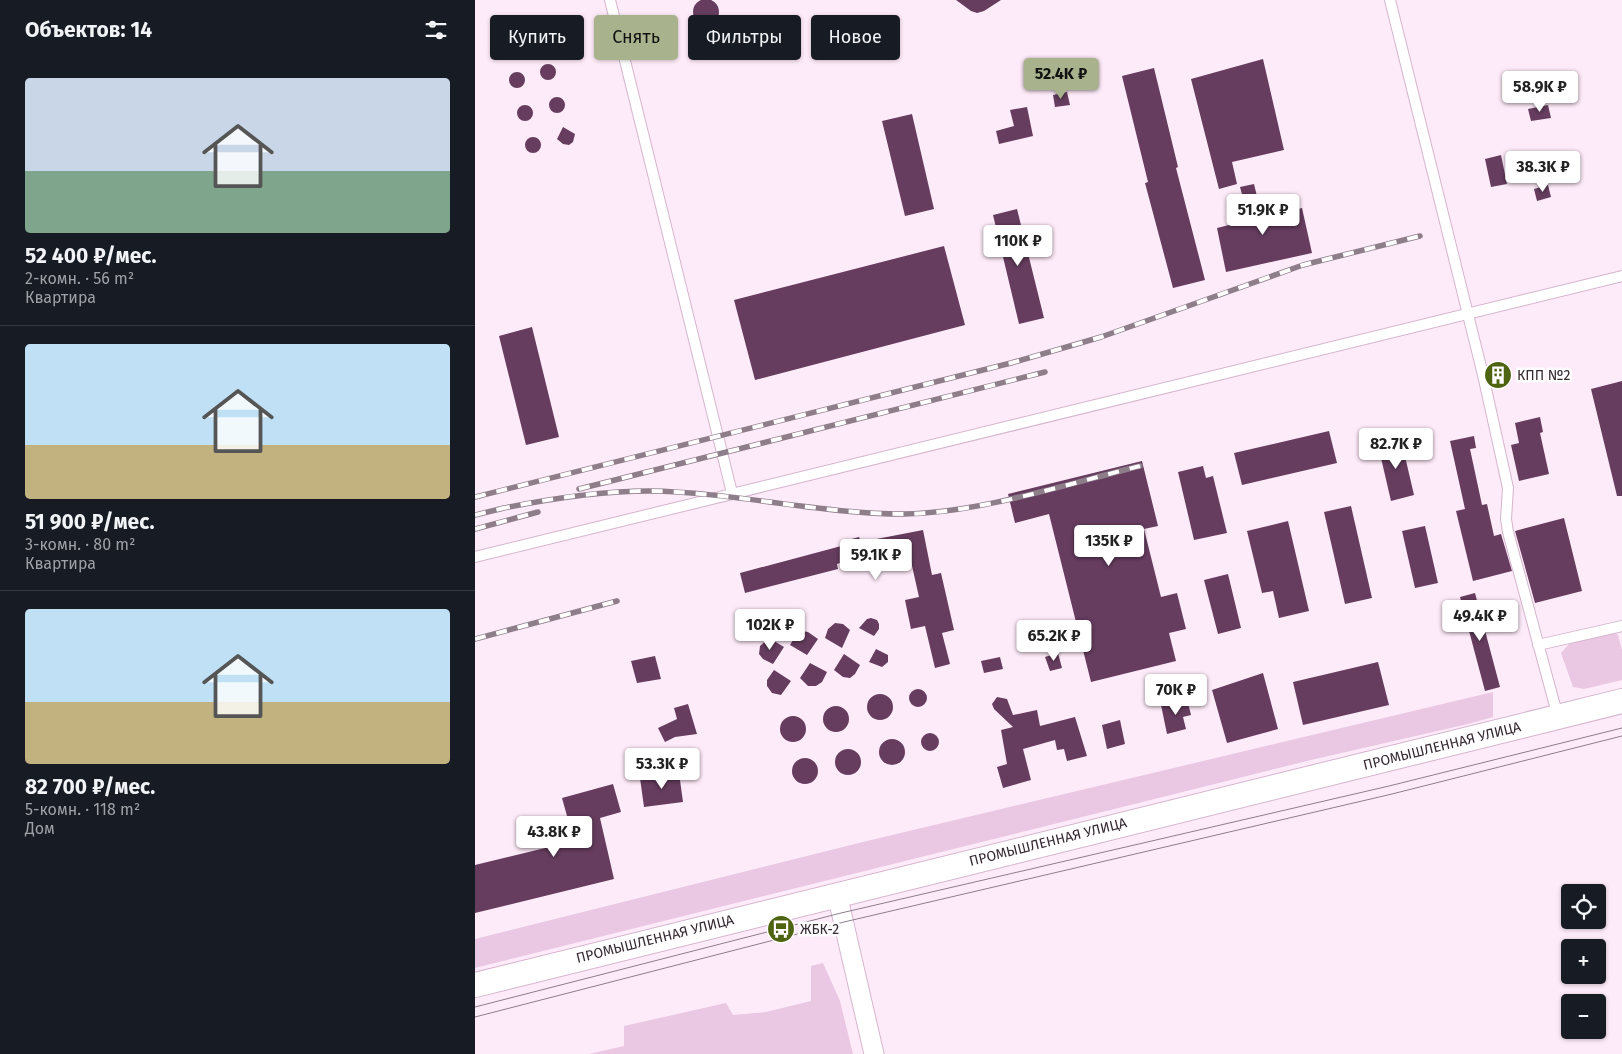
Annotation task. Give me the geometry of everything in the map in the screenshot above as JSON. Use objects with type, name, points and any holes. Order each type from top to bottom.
[{"type":"street","name":"ПРОМЫШЛЕННАЯ УЛИЦА","points":[[475,985],[1622,701]]},
{"type":"street","points":[[837,894],[874,1054]]},
{"type":"lane","points":[[610,0],[732,493]]},
{"type":"lane","points":[[1390,0],[1468,314],[1508,488],[1508,532],[1558,717]]},
{"type":"lane","points":[[475,557],[1622,276]]},
{"type":"lane","points":[[1538,645],[1622,626]]},
{"type":"shaded area","points":[[1613,632],[1618,635],[1622,650],[1622,680],[1584,689],[1573,687],[1561,653],[1569,644]]},
{"type":"shaded area","points":[[1493,692],[1493,717],[1468,724],[1311,760],[475,968],[475,939],[867,841]]},
{"type":"shaded area","points":[[823,963],[840,1001],[853,1054],[589,1054],[624,1046],[624,1026],[726,1003],[733,1015],[766,1012],[811,1001],[811,966]]},
{"type":"building","points":[[701,0],[711,0],[718,7],[718,15],[694,15],[694,7]]},
{"type":"building","points":[[956,0],[1001,0],[984,11],[977,13]]},
{"type":"building","points":[[1263,59],[1284,150],[1232,162],[1237,184],[1219,189],[1191,79]]},
{"type":"building","points":[[545,64],[551,64],[556,69],[554,78],[545,80],[540,75],[540,69]]},
{"type":"building","points":[[1154,68],[1178,167],[1176,168],[1205,280],[1173,288],[1145,183],[1148,182],[1122,76]]},
{"type":"building","points":[[514,72],[520,72],[525,77],[523,86],[514,88],[509,83],[509,77]]},
{"type":"building","points":[[1067,92],[1070,105],[1055,107],[1053,95]]},
{"type":"building","points":[[554,97],[560,97],[565,102],[563,111],[554,113],[549,108],[549,102]]},
{"type":"building","points":[[522,105],[528,105],[533,110],[531,119],[522,121],[517,116],[517,110]]},
{"type":"building","points":[[1548,105],[1551,118],[1531,121],[1528,109]]},
{"type":"building","points":[[1027,107],[1033,136],[999,144],[996,131],[1014,126],[1010,110]]},
{"type":"building","points":[[912,114],[934,209],[905,216],[882,121]]},
{"type":"building","points":[[563,127],[575,134],[573,142],[569,145],[563,144],[557,139]]},
{"type":"building","points":[[530,137],[536,137],[541,142],[539,151],[530,153],[525,148],[525,142]]},
{"type":"building","points":[[1501,155],[1507,184],[1491,187],[1485,159]]},
{"type":"building","points":[[1254,184],[1262,217],[1302,208],[1312,253],[1226,272],[1217,228],[1249,220],[1240,187]]},
{"type":"building","points":[[1548,185],[1551,197],[1537,201],[1534,189]]},
{"type":"building","points":[[1017,209],[1044,318],[1019,324],[993,215]]},
{"type":"building","points":[[944,246],[965,325],[755,380],[734,300]]},
{"type":"building","points":[[532,327],[559,437],[526,445],[499,336]]},
{"type":"building","name":"КПП №2","points":[[1505,366],[1508,380],[1492,383],[1489,370]]},
{"type":"building","points":[[1622,381],[1622,496],[1617,496],[1591,389]]},
{"type":"building","points":[[1540,417],[1543,432],[1540,433],[1549,474],[1519,481],[1511,445],[1519,443],[1515,423]]},
{"type":"building","points":[[1329,431],[1337,463],[1242,485],[1234,453]]},
{"type":"building","points":[[1474,436],[1476,448],[1470,449],[1482,505],[1487,504],[1494,536],[1501,534],[1512,571],[1473,581],[1456,511],[1465,509],[1450,441]]},
{"type":"building","points":[[1401,439],[1414,495],[1391,501],[1378,445]]},
{"type":"building","points":[[1142,461],[1158,526],[1144,529],[1161,597],[1177,593],[1186,629],[1169,633],[1176,661],[1091,682],[1049,514],[1015,523],[1008,494]]},
{"type":"building","points":[[1203,466],[1206,478],[1213,476],[1227,533],[1194,540],[1178,472]]},
{"type":"building","points":[[1351,506],[1372,598],[1345,604],[1324,512]]},
{"type":"building","points":[[1564,518],[1582,591],[1535,603],[1515,531]]},
{"type":"building","points":[[1288,521],[1309,611],[1279,618],[1273,591],[1262,593],[1247,531]]},
{"type":"building","points":[[1425,526],[1438,583],[1415,588],[1402,531]]},
{"type":"building","points":[[923,530],[932,575],[941,573],[954,630],[942,633],[950,664],[935,668],[925,626],[911,629],[905,600],[919,597],[910,557],[881,562],[879,551],[837,564],[838,569],[745,593],[740,573],[845,545],[844,541],[859,537],[861,542]]},
{"type":"building","points":[[1228,574],[1241,628],[1218,634],[1204,580]]},
{"type":"building","points":[[1475,593],[1500,687],[1485,691],[1460,597]]},
{"type":"building","points":[[867,619],[877,620],[879,624],[879,629],[874,636],[859,628]]},
{"type":"building","points":[[835,623],[843,624],[850,630],[842,648],[825,638],[828,629]]},
{"type":"building","points":[[802,631],[808,632],[818,639],[807,655],[790,645],[796,635]]},
{"type":"building","points":[[767,640],[774,641],[784,647],[773,664],[763,659],[759,654],[760,646]]},
{"type":"building","points":[[876,649],[888,655],[888,662],[882,667],[869,662]]},
{"type":"building","points":[[1058,653],[1062,668],[1050,671],[1045,657]]},
{"type":"building","points":[[844,654],[860,665],[855,674],[850,678],[843,677],[834,670]]},
{"type":"building","points":[[655,656],[661,679],[637,683],[631,661]]},
{"type":"building","points":[[1000,657],[1003,669],[984,673],[981,661]]},
{"type":"building","points":[[1378,662],[1389,705],[1303,725],[1293,682]]},
{"type":"building","points":[[810,663],[827,672],[822,682],[816,686],[808,686],[800,678]]},
{"type":"building","points":[[774,670],[791,681],[781,695],[772,693],[767,686],[767,680]]},
{"type":"building","points":[[1263,673],[1278,729],[1227,743],[1212,690]]},
{"type":"building","points":[[918,689],[924,692],[927,698],[924,704],[918,707],[912,704],[909,698],[912,692]]},
{"type":"building","points":[[880,694],[889,698],[893,707],[889,716],[880,720],[871,716],[867,707],[871,698]]},
{"type":"building","points":[[997,697],[1007,699],[1013,715],[1037,710],[1040,726],[1075,717],[1087,756],[1067,761],[1064,749],[1057,750],[1055,740],[1023,749],[1031,780],[1003,788],[997,767],[1007,764],[1001,730],[1013,727],[994,709],[992,704]]},
{"type":"building","points":[[1187,699],[1191,715],[1183,717],[1186,729],[1167,734],[1161,705]]},
{"type":"building","points":[[688,704],[697,734],[675,737],[665,742],[658,728],[677,719],[674,708]]},
{"type":"building","points":[[836,706],[845,710],[849,719],[845,728],[836,732],[827,728],[823,719],[827,710]]},
{"type":"building","points":[[793,716],[802,720],[806,729],[802,738],[793,742],[784,738],[780,729],[784,720]]},
{"type":"building","points":[[1120,720],[1125,744],[1107,749],[1102,725]]},
{"type":"building","points":[[930,733],[936,736],[939,742],[936,748],[930,751],[924,748],[921,742],[924,736]]},
{"type":"building","points":[[892,739],[901,743],[905,752],[901,761],[892,765],[883,761],[879,752],[883,743]]},
{"type":"building","points":[[848,749],[857,753],[861,762],[857,771],[848,775],[839,771],[835,762],[839,753]]},
{"type":"building","points":[[805,758],[814,762],[818,771],[814,780],[805,784],[796,780],[792,771],[796,762]]},
{"type":"building","points":[[679,773],[683,802],[644,807],[640,778]]},
{"type":"building","points":[[613,784],[621,812],[600,818],[614,879],[475,913],[475,865],[574,841],[562,798]]},
{"type":"tram line","points":[[475,1007],[841,913],[1389,786],[1622,728]]},
{"type":"tram line","points":[[475,1017],[844,922],[1392,794],[1622,736]]},
{"type":"railway","points":[[475,497],[1011,363],[1101,337],[1303,265],[1420,236]]},
{"type":"railway","points":[[579,489],[1045,372]]},
{"type":"railway","points":[[499,509],[573,496],[649,491],[713,495],[840,511],[904,514],[962,509],[992,503],[1140,466]]},
{"type":"railway","points":[[475,515],[504,508]]},
{"type":"railway","points":[[475,529],[538,512]]},
{"type":"railway","points":[[475,639],[617,601]]},
{"type":"place","name":"КПП №2","points":[[1498,375]]},
{"type":"place","name":"ЖБК-2","points":[[781,929]]}]
